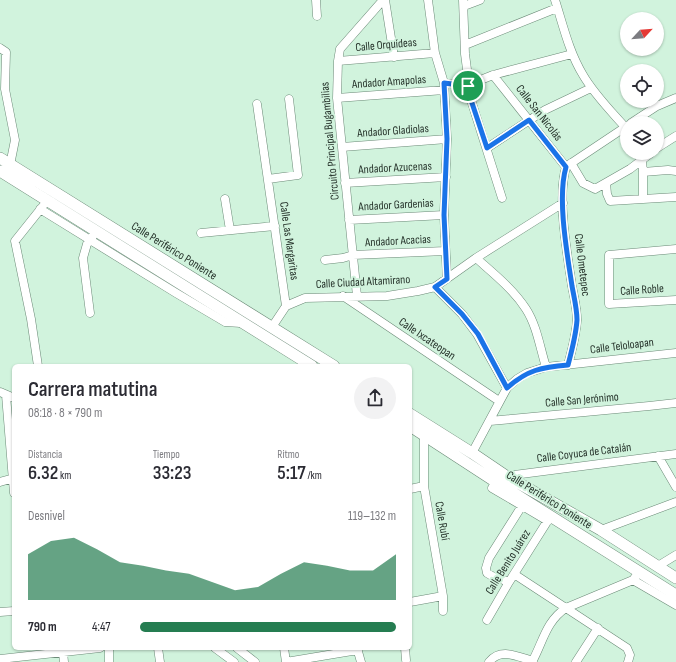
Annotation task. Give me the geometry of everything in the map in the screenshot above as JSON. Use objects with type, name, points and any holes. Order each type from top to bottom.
[{"type":"main road","name":"Calle Periférico Poniente","points":[[0,158],[97,232],[272,327],[331,364]]},
{"type":"main road","name":"Calle Periférico Poniente","points":[[0,171],[309,364]]},
{"type":"main road","name":"Calle Periférico Poniente","points":[[412,415],[472,453],[501,479],[524,503],[664,593],[676,595]]},
{"type":"main road","name":"Calle Periférico Poniente","points":[[415,430],[501,479],[601,530],[676,578]]},
{"type":"street","points":[[316,0],[317,16]]},
{"type":"street","points":[[384,0],[394,57]]},
{"type":"street","name":"Circuito Principal Bugambilias","points":[[357,296],[337,98],[338,61],[340,49],[384,0]]},
{"type":"street","points":[[428,0],[435,53],[444,86],[447,139],[444,215],[447,279]]},
{"type":"street","points":[[480,0],[464,3],[464,45],[468,86],[502,198]]},
{"type":"street","points":[[555,0],[572,54],[582,74],[591,88],[620,117]]},
{"type":"street","points":[[464,45],[557,8]]},
{"type":"street","points":[[0,48],[6,52],[4,88],[15,140],[10,165]]},
{"type":"street","name":"Calle Orquídeas","points":[[338,61],[435,53]]},
{"type":"street","points":[[468,86],[493,75],[572,54]]},
{"type":"street","name":"Calle San Nicolás","points":[[493,75],[583,183],[595,189],[606,183]]},
{"type":"street","name":"Andador Amapolas","points":[[337,98],[444,86],[468,86]]},
{"type":"street","points":[[487,148],[545,110],[591,88]]},
{"type":"street","points":[[642,116],[657,106],[676,98]]},
{"type":"street","points":[[268,179],[298,175],[289,99]]},
{"type":"street","name":"Calle Las Margaritas","points":[[257,104],[286,306]]},
{"type":"street","points":[[569,165],[620,130]]},
{"type":"street","points":[[664,144],[676,136]]},
{"type":"street","name":"Andador Gladiolas","points":[[342,147],[447,139]]},
{"type":"street","points":[[643,199],[644,172],[642,161],[606,183],[607,194],[610,201],[643,199],[676,197]]},
{"type":"street","name":"Calle Ometepec","points":[[568,365],[575,337],[577,318],[566,240],[563,203],[563,178],[569,165]]},
{"type":"street","points":[[644,172],[668,170],[676,171]]},
{"type":"street","name":"Andador Azucenas","points":[[345,183],[446,177]]},
{"type":"street","points":[[225,199],[230,230]]},
{"type":"street","points":[[38,364],[31,319],[15,241],[47,200]]},
{"type":"street","name":"Calle Ciudad Altamirano","points":[[286,306],[305,298],[386,296],[435,287],[476,258],[563,203]]},
{"type":"street","points":[[40,209],[97,232],[83,258],[90,313]]},
{"type":"street","name":"Andador Gardenias","points":[[349,220],[444,215]]},
{"type":"street","points":[[201,233],[275,226]]},
{"type":"street","name":"Calle Roble","points":[[676,249],[610,255],[609,304],[676,300]]},
{"type":"street","name":"Andador Acacias","points":[[325,260],[353,255],[445,251]]},
{"type":"street","points":[[476,258],[507,286],[526,309],[536,330],[546,367]]},
{"type":"street","points":[[435,287],[462,314],[478,334],[507,388]]},
{"type":"street","name":"Calle Ixcateopan","points":[[342,296],[499,401]]},
{"type":"street","points":[[272,327],[286,306]]},
{"type":"street","name":"Calle Teloloapan","points":[[472,453],[507,388],[517,379],[527,374],[546,367],[676,353]]},
{"type":"street","points":[[7,395],[12,464]]},
{"type":"street","name":"Calle San Jerónimo","points":[[490,421],[676,403]]},
{"type":"street","name":"Calle Rubí","points":[[415,430],[444,596],[443,611]]},
{"type":"street","name":"Calle Coyuca de Catalán","points":[[501,479],[676,454]]},
{"type":"street","points":[[658,456],[676,487]]},
{"type":"street","points":[[0,482],[12,478]]},
{"type":"street","points":[[412,489],[424,486]]},
{"type":"street","points":[[601,530],[676,502]]},
{"type":"street","points":[[509,582],[487,573],[486,568],[489,558],[524,503]]},
{"type":"street","name":"Calle Benito Juárez","points":[[487,620],[549,519]]},
{"type":"street","points":[[658,566],[676,555]]},
{"type":"street","points":[[514,574],[627,648],[630,655],[628,662]]},
{"type":"street","points":[[489,662],[498,654],[505,653],[533,662],[551,621],[559,613],[566,608],[636,576]]},
{"type":"street","points":[[664,593],[676,605]]},
{"type":"street","points":[[412,602],[444,596]]},
{"type":"street","points":[[0,612],[12,611]]},
{"type":"street","points":[[576,662],[598,628]]},
{"type":"street","points":[[0,659],[11,660],[82,650]]},
{"type":"street","points":[[109,650],[109,662]]},
{"type":"street","points":[[160,650],[160,662]]},
{"type":"street","points":[[218,650],[234,662]]},
{"type":"street","points":[[240,650],[255,662]]},
{"type":"street","points":[[284,650],[286,662],[352,650]]},
{"type":"street","points":[[357,650],[361,662]]},
{"type":"street","points":[[405,650],[406,660]]},
{"type":"street","points":[[63,652],[64,662]]},
{"type":"route","points":[[444,83],[468,86],[471,100],[487,148],[529,120],[566,167],[563,178],[563,203],[566,240],[577,318],[575,337],[568,365],[546,367],[527,374],[517,379],[507,388],[478,334],[462,314],[435,287],[447,279],[444,215],[447,139],[444,83]]}]
